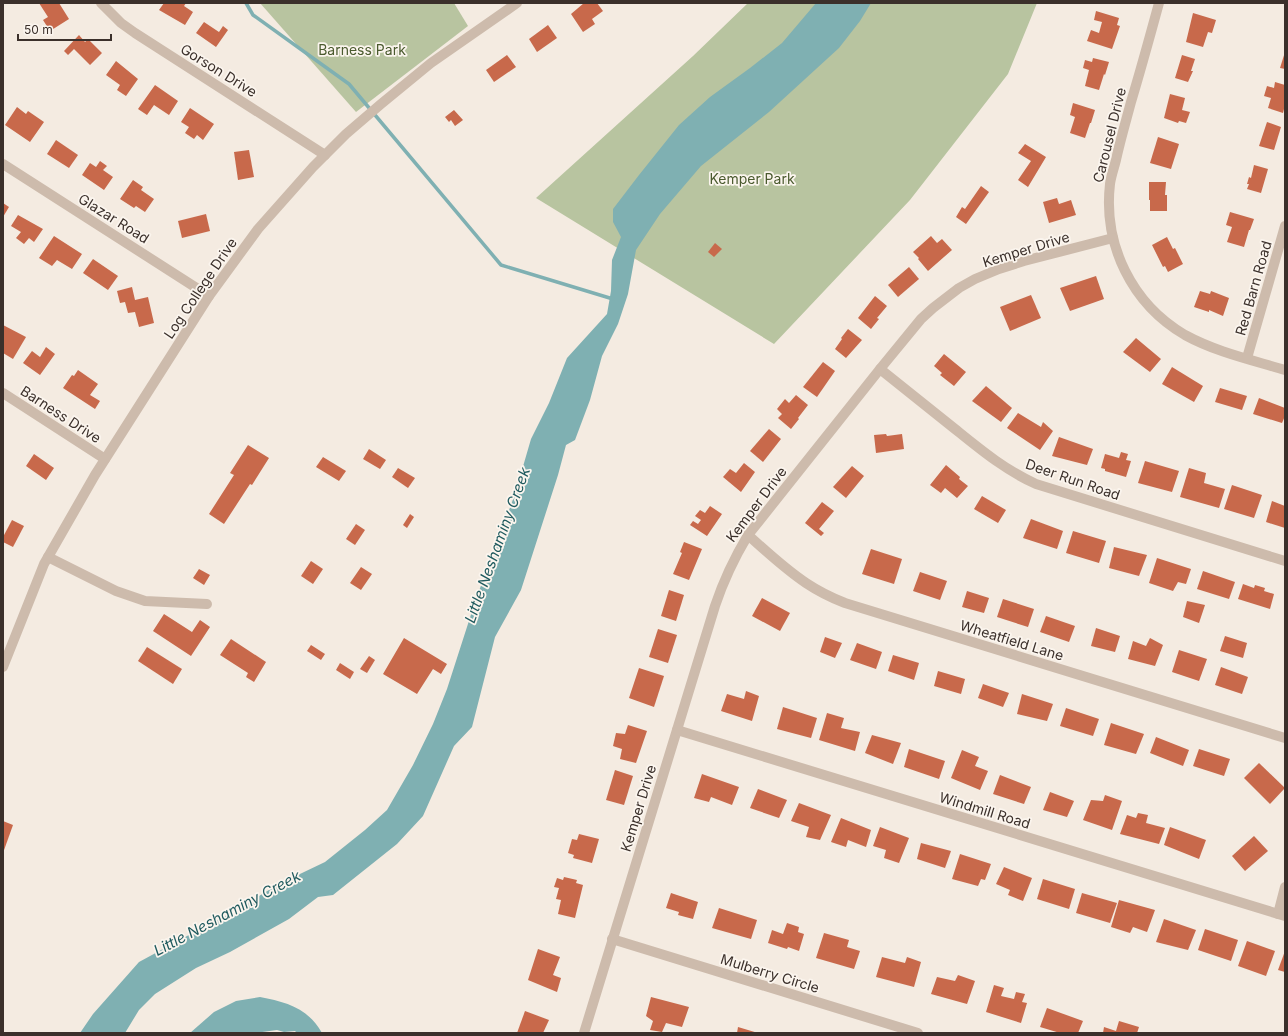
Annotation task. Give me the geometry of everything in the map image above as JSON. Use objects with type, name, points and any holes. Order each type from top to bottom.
[{"type":"street","name":"Gorson Drive","points":[[101,3],[120,23],[325,155]]},
{"type":"street","name":"Log College Drive","points":[[3,667],[31,595],[48,557],[105,459],[209,296],[258,229],[325,155],[378,106],[431,63],[516,3]]},
{"type":"street","name":"Carousel Drive","points":[[1159,3],[1120,140],[1110,183],[1109,204],[1111,225],[1118,256],[1127,275],[1138,292],[1151,308],[1166,322],[1205,344],[1285,370]]},
{"type":"street","name":"Glazar Road","points":[[3,164],[209,296]]},
{"type":"street","name":"Red Barn Road","points":[[1247,358],[1285,226]]},
{"type":"street","name":"Kemper Drive","points":[[584,1033],[723,582],[734,558],[748,535],[921,319],[946,298],[975,279],[999,269],[1113,238]]},
{"type":"street","name":"Deer Run Road","points":[[880,369],[990,457],[1019,476],[1036,484],[1285,561]]},
{"type":"street","name":"Barness Drive","points":[[3,394],[105,459]]},
{"type":"street","name":"Wheatfield Lane","points":[[748,535],[796,576],[826,594],[845,603],[1285,738]]},
{"type":"street","points":[[48,557],[116,591],[145,602],[207,604]]},
{"type":"street","name":"Windmill Road","points":[[677,730],[1281,915]]},
{"type":"street","points":[[1281,915],[1285,887]]},
{"type":"street","name":"Mulberry Circle","points":[[612,939],[918,1033]]},
{"type":"green space","name":"Barness Park","points":[[260,3],[454,3],[468,26],[356,112]]},
{"type":"green space","name":"Kemper Park","points":[[748,3],[1037,3],[1008,74],[910,200],[774,344],[536,198],[693,56]]},
{"type":"water","name":"Little Neshaminy Creek","points":[[816,3],[871,3],[860,21],[839,48],[769,112],[701,166],[660,214],[636,250],[628,294],[618,324],[602,356],[590,400],[575,440],[566,445],[558,475],[521,590],[495,637],[472,727],[454,746],[423,816],[397,844],[333,895],[318,897],[289,919],[230,952],[196,968],[155,994],[139,1010],[125,1033],[80,1033],[93,1014],[139,962],[227,915],[279,884],[325,862],[387,810],[413,765],[433,724],[447,689],[476,599],[515,494],[531,439],[549,403],[567,358],[607,314],[611,291],[612,260],[621,237],[613,222],[613,209],[679,125],[710,97],[782,43]]},
{"type":"water","points":[[260,997],[279,1001],[303,1012],[316,1024],[322,1033],[297,1033],[295,1031],[284,1032],[277,1030],[255,1033],[190,1033],[214,1012],[236,1001]]},
{"type":"building","points":[[39,3],[59,3],[69,19],[50,31],[43,20],[48,17]]},
{"type":"building","points":[[164,3],[186,3],[184,6],[193,12],[185,25],[159,10]]},
{"type":"building","points":[[584,3],[597,3],[603,11],[592,19],[595,24],[583,32],[571,14]]},
{"type":"building","points":[[1096,11],[1119,18],[1117,25],[1120,26],[1112,49],[1087,41],[1091,30],[1099,33],[1102,22],[1094,20]]},
{"type":"building","points":[[1193,13],[1216,20],[1212,33],[1208,32],[1203,47],[1186,42]]},
{"type":"building","points":[[204,22],[219,32],[223,26],[228,30],[216,47],[196,33]]},
{"type":"building","points":[[548,25],[557,38],[537,52],[529,39]]},
{"type":"building","points":[[79,35],[85,42],[88,39],[102,53],[90,65],[74,49],[68,55],[64,51]]},
{"type":"building","points":[[1285,52],[1285,69],[1280,68]]},
{"type":"building","points":[[507,55],[516,67],[494,82],[486,70]]},
{"type":"building","points":[[1182,55],[1195,59],[1191,71],[1193,71],[1188,82],[1175,78]]},
{"type":"building","points":[[1093,58],[1109,62],[1099,90],[1085,86],[1089,70],[1083,68],[1085,60],[1092,62]]},
{"type":"building","points":[[116,61],[138,79],[126,96],[117,90],[120,85],[106,75]]},
{"type":"building","points":[[1275,82],[1285,85],[1285,105],[1283,113],[1268,108],[1271,98],[1264,96],[1267,86],[1274,88]]},
{"type":"building","points":[[155,85],[178,101],[169,115],[154,105],[147,115],[138,109]]},
{"type":"building","points":[[1170,94],[1185,98],[1182,110],[1190,112],[1186,123],[1179,121],[1178,123],[1164,118]]},
{"type":"building","points":[[1073,103],[1095,110],[1085,138],[1070,133],[1075,117],[1070,115]]},
{"type":"building","points":[[17,107],[26,114],[28,111],[44,122],[30,142],[5,125]]},
{"type":"building","points":[[190,108],[214,124],[203,140],[197,135],[194,139],[185,133],[189,127],[181,122]]},
{"type":"building","points":[[454,110],[463,120],[455,126],[451,120],[449,122],[445,117]]},
{"type":"building","points":[[1267,122],[1281,127],[1274,150],[1259,146]]},
{"type":"building","points":[[1158,137],[1179,144],[1171,169],[1150,163]]},
{"type":"building","points":[[56,140],[78,155],[69,168],[47,154]]},
{"type":"building","points":[[1025,144],[1046,157],[1028,187],[1018,180],[1031,161],[1018,153]]},
{"type":"building","points":[[249,150],[254,177],[238,180],[234,152]]},
{"type":"building","points":[[100,161],[107,166],[103,170],[113,177],[104,190],[82,175],[90,163],[96,167]]},
{"type":"building","points":[[1254,165],[1268,169],[1261,193],[1247,189],[1249,177],[1251,178]]},
{"type":"building","points":[[133,180],[143,187],[141,190],[154,199],[145,212],[136,206],[134,208],[120,199]]},
{"type":"building","points":[[1149,182],[1166,182],[1165,195],[1167,195],[1167,211],[1150,211]]},
{"type":"building","points":[[981,186],[989,192],[966,224],[956,217],[962,207],[965,209]]},
{"type":"building","points":[[1057,198],[1059,204],[1071,200],[1076,215],[1049,223],[1043,202]]},
{"type":"building","points":[[3,203],[9,207],[3,217]]},
{"type":"building","points":[[1230,212],[1254,219],[1244,247],[1227,242],[1232,227],[1226,225]]},
{"type":"building","points":[[206,214],[210,231],[182,238],[178,221]]},
{"type":"building","points":[[18,215],[43,229],[34,242],[29,238],[24,244],[16,238],[21,232],[11,226]]},
{"type":"building","points":[[54,236],[82,254],[72,269],[57,260],[52,266],[39,258]]},
{"type":"building","points":[[931,236],[937,243],[942,239],[952,250],[928,271],[913,252]]},
{"type":"building","points":[[1167,237],[1173,249],[1175,248],[1183,264],[1168,272],[1165,266],[1163,267],[1152,245]]},
{"type":"building","points":[[715,243],[722,249],[714,257],[708,252]]},
{"type":"building","points":[[93,259],[118,276],[108,290],[83,273]]},
{"type":"building","points":[[909,267],[919,279],[898,297],[888,285]]},
{"type":"building","points":[[1096,276],[1104,299],[1070,311],[1060,288]]},
{"type":"building","points":[[132,287],[135,300],[148,297],[154,323],[139,327],[135,312],[128,313],[125,302],[120,303],[117,291]]},
{"type":"building","points":[[1200,291],[1210,294],[1211,291],[1229,298],[1223,316],[1209,310],[1209,312],[1194,307]]},
{"type":"building","points":[[1031,295],[1041,318],[1010,331],[1000,307]]},
{"type":"building","points":[[875,296],[887,306],[877,318],[879,319],[871,329],[858,318]]},
{"type":"building","points":[[3,325],[26,337],[13,359],[3,353]]},
{"type":"building","points":[[848,329],[862,340],[846,358],[835,349]]},
{"type":"building","points":[[1136,338],[1161,359],[1150,372],[1123,352]]},
{"type":"building","points":[[46,347],[55,354],[40,375],[23,363],[32,351],[40,357]]},
{"type":"building","points":[[944,354],[966,372],[954,386],[940,375],[942,373],[934,366]]},
{"type":"building","points":[[823,362],[835,371],[817,397],[803,387]]},
{"type":"building","points":[[1172,367],[1203,386],[1194,402],[1162,384]]},
{"type":"building","points":[[78,370],[98,384],[90,395],[100,401],[95,409],[63,388],[72,375],[74,376]]},
{"type":"building","points":[[986,386],[1012,408],[1001,422],[972,401]]},
{"type":"building","points":[[1220,388],[1247,396],[1242,410],[1215,402]]},
{"type":"building","points":[[796,395],[808,405],[791,429],[778,418],[782,414],[777,409],[785,399],[789,403]]},
{"type":"building","points":[[1259,398],[1285,408],[1285,416],[1282,423],[1253,414]]},
{"type":"building","points":[[1018,413],[1041,427],[1043,422],[1053,431],[1040,450],[1007,428]]},
{"type":"building","points":[[769,429],[781,439],[763,462],[750,451]]},
{"type":"building","points":[[886,434],[887,436],[902,434],[904,449],[876,453],[874,435]]},
{"type":"building","points":[[1059,437],[1093,449],[1087,465],[1052,456]]},
{"type":"building","points":[[248,445],[269,458],[224,524],[209,514],[234,475],[230,473]]},
{"type":"building","points":[[369,449],[386,460],[380,469],[363,459]]},
{"type":"building","points":[[1121,452],[1128,454],[1126,460],[1131,461],[1126,477],[1105,471],[1105,469],[1101,468],[1105,454],[1119,458]]},
{"type":"building","points":[[34,454],[54,468],[46,480],[26,466]]},
{"type":"building","points":[[323,457],[346,471],[339,481],[316,467]]},
{"type":"building","points":[[1145,461],[1179,471],[1172,492],[1138,483]]},
{"type":"building","points":[[744,463],[755,472],[741,492],[723,477],[730,469],[736,473]]},
{"type":"building","points":[[946,465],[968,486],[957,498],[945,488],[941,493],[930,485]]},
{"type":"building","points":[[852,466],[864,476],[846,498],[833,487]]},
{"type":"building","points":[[398,468],[415,478],[408,488],[392,477]]},
{"type":"building","points":[[1189,468],[1206,473],[1204,483],[1225,489],[1219,508],[1180,497]]},
{"type":"building","points":[[1232,485],[1262,495],[1254,518],[1224,509]]},
{"type":"building","points":[[982,496],[1006,510],[998,523],[974,509]]},
{"type":"building","points":[[1272,501],[1285,506],[1285,528],[1266,522]]},
{"type":"building","points":[[822,502],[834,511],[819,529],[824,533],[821,536],[805,523]]},
{"type":"building","points":[[710,506],[722,514],[707,536],[690,525],[693,521],[698,524],[701,520],[695,516],[700,510],[705,513]]},
{"type":"building","points":[[410,514],[414,517],[407,528],[403,525]]},
{"type":"building","points":[[1031,519],[1063,531],[1057,549],[1023,538]]},
{"type":"building","points":[[12,520],[24,526],[13,547],[3,542],[3,537]]},
{"type":"building","points":[[356,524],[365,530],[355,545],[346,539]]},
{"type":"building","points":[[1073,531],[1106,541],[1099,563],[1066,553]]},
{"type":"building","points":[[684,542],[702,549],[689,580],[673,574],[682,553],[680,552]]},
{"type":"building","points":[[1114,547],[1147,555],[1139,576],[1109,568]]},
{"type":"building","points":[[871,549],[902,559],[894,584],[862,574]]},
{"type":"building","points":[[1157,558],[1191,569],[1186,584],[1178,582],[1173,591],[1149,583]]},
{"type":"building","points":[[311,561],[323,569],[313,584],[301,576]]},
{"type":"building","points":[[361,567],[372,574],[361,590],[350,583]]},
{"type":"building","points":[[199,569],[210,575],[204,585],[193,578]]},
{"type":"building","points":[[1203,571],[1235,582],[1229,599],[1197,589]]},
{"type":"building","points":[[920,572],[947,581],[940,600],[913,591]]},
{"type":"building","points":[[1243,584],[1254,588],[1255,585],[1265,588],[1264,591],[1274,594],[1270,609],[1238,599]]},
{"type":"building","points":[[669,590],[684,595],[676,621],[661,616]]},
{"type":"building","points":[[967,591],[989,598],[984,613],[962,607]]},
{"type":"building","points":[[762,598],[790,613],[780,631],[752,616]]},
{"type":"building","points":[[1003,599],[1034,609],[1028,627],[997,617]]},
{"type":"building","points":[[1187,601],[1205,605],[1199,623],[1183,617]]},
{"type":"building","points":[[164,614],[192,632],[200,620],[210,627],[191,656],[153,631]]},
{"type":"building","points":[[1046,616],[1075,626],[1069,642],[1040,632]]},
{"type":"building","points":[[1096,628],[1120,636],[1115,652],[1091,646]]},
{"type":"building","points":[[658,629],[677,635],[668,663],[649,657]]},
{"type":"building","points":[[1225,636],[1247,643],[1243,658],[1220,651]]},
{"type":"building","points":[[825,637],[842,643],[835,658],[820,652]]},
{"type":"building","points":[[404,638],[447,664],[441,674],[433,669],[417,694],[383,674]]},
{"type":"building","points":[[1150,638],[1163,645],[1155,666],[1128,659],[1133,641],[1146,646]]},
{"type":"building","points":[[231,639],[266,662],[254,682],[246,677],[248,673],[220,655]]},
{"type":"building","points":[[857,643],[882,652],[876,669],[850,660]]},
{"type":"building","points":[[311,645],[325,654],[321,660],[307,651]]},
{"type":"building","points":[[147,647],[182,669],[173,684],[138,661]]},
{"type":"building","points":[[1179,650],[1207,659],[1199,681],[1172,672]]},
{"type":"building","points":[[893,655],[919,663],[914,680],[888,671]]},
{"type":"building","points":[[369,656],[375,660],[367,673],[360,669]]},
{"type":"building","points":[[340,663],[354,672],[350,679],[336,670]]},
{"type":"building","points":[[1221,667],[1248,677],[1242,694],[1215,685]]},
{"type":"building","points":[[639,668],[664,676],[654,707],[629,698]]},
{"type":"building","points":[[938,671],[965,679],[961,694],[934,686]]},
{"type":"building","points":[[983,684],[1009,693],[1003,707],[978,698]]},
{"type":"building","points":[[746,691],[759,696],[752,721],[721,711],[727,694],[744,699]]},
{"type":"building","points":[[1022,694],[1053,704],[1047,721],[1017,714]]},
{"type":"building","points":[[783,707],[817,718],[811,738],[777,729]]},
{"type":"building","points":[[1066,708],[1099,719],[1093,736],[1060,726]]},
{"type":"building","points":[[827,713],[844,718],[841,728],[860,732],[855,751],[819,740]]},
{"type":"building","points":[[1111,723],[1144,734],[1136,754],[1104,745]]},
{"type":"building","points":[[628,725],[647,731],[636,763],[620,759],[622,749],[613,746],[616,733],[625,734]]},
{"type":"building","points":[[872,735],[901,743],[893,764],[865,753]]},
{"type":"building","points":[[1156,737],[1189,750],[1183,766],[1150,753]]},
{"type":"building","points":[[909,749],[945,761],[939,779],[904,767]]},
{"type":"building","points":[[1199,749],[1230,759],[1224,776],[1193,766]]},
{"type":"building","points":[[962,750],[979,757],[975,766],[988,771],[980,790],[951,778]]},
{"type":"building","points":[[1259,763],[1285,788],[1270,804],[1244,778]]},
{"type":"building","points":[[615,770],[633,776],[624,805],[606,800]]},
{"type":"building","points":[[702,774],[739,787],[732,805],[711,797],[709,802],[694,798]]},
{"type":"building","points":[[1000,775],[1031,787],[1024,804],[993,794]]},
{"type":"building","points":[[758,789],[787,800],[779,818],[750,808]]},
{"type":"building","points":[[1050,792],[1074,801],[1067,817],[1043,810]]},
{"type":"building","points":[[1105,795],[1122,801],[1112,830],[1083,820],[1091,800],[1103,801]]},
{"type":"building","points":[[799,803],[831,815],[820,840],[806,837],[809,827],[791,821]]},
{"type":"building","points":[[1138,813],[1148,815],[1146,823],[1165,828],[1159,844],[1120,834],[1127,815],[1136,818]]},
{"type":"building","points":[[841,818],[871,830],[866,847],[848,840],[846,847],[831,842]]},
{"type":"building","points":[[3,821],[13,825],[3,853]]},
{"type":"building","points":[[880,827],[909,838],[899,863],[884,858],[886,850],[873,846]]},
{"type":"building","points":[[1170,827],[1206,840],[1199,859],[1164,845]]},
{"type":"building","points":[[579,834],[599,839],[592,863],[573,858],[574,855],[568,853],[572,839],[577,840]]},
{"type":"building","points":[[1254,836],[1268,851],[1245,871],[1232,856]]},
{"type":"building","points":[[921,843],[951,851],[945,868],[917,859]]},
{"type":"building","points":[[960,854],[991,864],[985,880],[981,879],[978,886],[952,879]]},
{"type":"building","points":[[1004,867],[1032,878],[1023,901],[1008,895],[1010,890],[996,884]]},
{"type":"building","points":[[564,877],[577,880],[576,883],[583,885],[575,918],[558,914],[561,900],[556,899],[559,888],[554,887],[557,878],[563,880]]},
{"type":"building","points":[[1043,879],[1075,889],[1069,909],[1037,899]]},
{"type":"building","points":[[671,893],[698,902],[693,919],[678,915],[679,912],[666,908]]},
{"type":"building","points":[[1082,893],[1117,903],[1110,923],[1076,913]]},
{"type":"building","points":[[1119,900],[1155,910],[1147,932],[1133,927],[1130,933],[1111,927]]},
{"type":"building","points":[[719,908],[757,920],[751,939],[712,928]]},
{"type":"building","points":[[1164,919],[1196,930],[1188,950],[1156,942]]},
{"type":"building","points":[[787,923],[799,927],[798,932],[804,934],[799,951],[768,943],[772,930],[783,934]]},
{"type":"building","points":[[1205,929],[1238,940],[1231,961],[1198,950]]},
{"type":"building","points":[[824,933],[849,940],[847,947],[860,951],[854,969],[816,958]]},
{"type":"building","points":[[1247,941],[1275,951],[1266,976],[1238,966]]},
{"type":"building","points":[[538,949],[560,957],[553,975],[561,978],[557,992],[528,980]]},
{"type":"building","points":[[1285,951],[1285,972],[1278,970]]},
{"type":"building","points":[[882,957],[905,963],[907,957],[921,962],[914,987],[876,977]]},
{"type":"building","points":[[958,975],[975,981],[967,1004],[931,994],[937,977],[955,981]]},
{"type":"building","points":[[994,985],[1004,988],[1001,996],[1014,999],[1016,992],[1025,994],[1022,1002],[1027,1003],[1021,1023],[986,1012]]},
{"type":"building","points":[[651,997],[689,1007],[682,1027],[666,1023],[662,1032],[650,1030],[653,1021],[646,1016]]},
{"type":"building","points":[[1047,1008],[1083,1021],[1078,1033],[1060,1033],[1040,1027]]},
{"type":"building","points":[[525,1011],[549,1020],[543,1033],[517,1033]]},
{"type":"building","points":[[1119,1021],[1139,1027],[1137,1033],[1103,1033],[1104,1027],[1116,1031]]},
{"type":"building","points":[[738,1027],[758,1033],[737,1033]]},
{"type":"waterway","points":[[246,3],[253,15],[349,84],[501,265],[613,299]]}]
